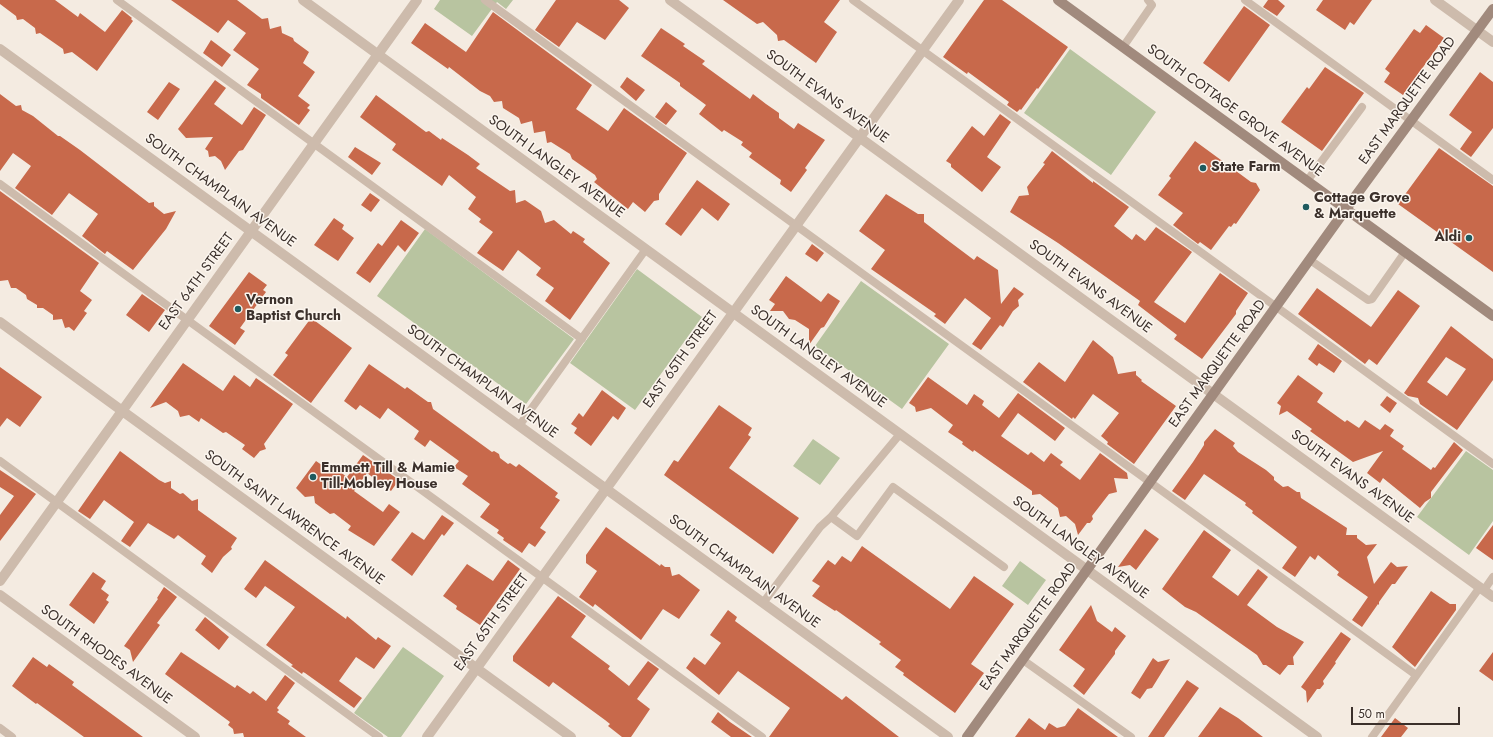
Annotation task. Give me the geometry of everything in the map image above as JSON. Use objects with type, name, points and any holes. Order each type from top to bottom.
[{"type":"street","name":"SOUTH LANGLEY AVENUE","points":[[303,0],[1317,737]]},
{"type":"street","name":"EAST 64TH STREET","points":[[0,581],[417,0]]},
{"type":"street","name":"SOUTH EVANS AVENUE","points":[[670,0],[1493,597]]},
{"type":"street","name":"EAST 65TH STREET","points":[[427,737],[959,0]]},
{"type":"street","points":[[1436,0],[1493,42]]},
{"type":"street","name":"SOUTH COTTAGE GROVE AVENUE","points":[[1061,1],[1123,48],[1493,316]]},
{"type":"street","name":"EAST MARQUETTE ROAD","points":[[967,737],[1276,306],[1493,8]]},
{"type":"street","name":"SOUTH CHAMPLAIN AVENUE","points":[[0,49],[948,737]]},
{"type":"street","name":"SOUTH SAINT LAWRENCE AVENUE","points":[[0,322],[571,737]]},
{"type":"street","name":"SOUTH RHODES AVENUE","points":[[0,595],[195,737]]},
{"type":"lane","points":[[117,0],[582,339]]},
{"type":"lane","points":[[485,0],[1416,675]]},
{"type":"lane","points":[[853,0],[1493,464]]},
{"type":"lane","points":[[1123,48],[1152,5],[1148,0]]},
{"type":"lane","points":[[1245,0],[1493,180]]},
{"type":"lane","points":[[1307,181],[1362,107]]},
{"type":"lane","points":[[0,184],[762,737]]},
{"type":"lane","points":[[519,426],[646,249]]},
{"type":"lane","points":[[1310,260],[1368,300],[1372,299],[1405,252]]},
{"type":"lane","points":[[763,603],[820,528],[831,517],[900,434]]},
{"type":"lane","points":[[0,461],[379,737]]},
{"type":"lane","points":[[831,517],[856,536],[892,487],[1004,567]]},
{"type":"lane","points":[[1372,737],[1416,675],[1482,589],[1493,577]]},
{"type":"lane","points":[[1023,660],[1131,737]]},
{"type":"lane","points":[[0,728],[12,737]]},
{"type":"green space","points":[[440,0],[513,0],[506,9],[497,2],[472,36],[434,9]]},
{"type":"green space","points":[[1070,49],[1156,112],[1111,175],[1024,113]]},
{"type":"green space","points":[[425,229],[574,339],[526,404],[377,296]]},
{"type":"green space","points":[[637,269],[702,317],[635,410],[570,363]]},
{"type":"green space","points":[[861,281],[949,344],[902,409],[815,346]]},
{"type":"green space","points":[[813,439],[840,458],[820,485],[793,466]]},
{"type":"green space","points":[[1466,451],[1493,470],[1493,521],[1469,555],[1417,517]]},
{"type":"green space","points":[[1020,561],[1046,580],[1028,605],[1002,586]]},
{"type":"green space","points":[[403,647],[444,676],[401,737],[388,737],[354,713]]},
{"type":"building","points":[[0,0],[55,0],[78,17],[80,13],[105,32],[122,10],[132,18],[131,19],[133,21],[97,71],[72,52],[64,54],[63,49],[40,33],[36,34],[35,28],[23,19],[17,20],[16,16],[0,4]]},
{"type":"building","points":[[171,0],[237,0],[262,19],[268,18],[270,29],[281,26],[282,33],[293,38],[294,41],[309,52],[303,63],[315,72],[298,96],[310,105],[307,108],[310,110],[299,125],[261,98],[261,94],[247,85],[259,69],[233,50],[246,33],[228,20],[218,33]]},
{"type":"building","points":[[556,0],[619,0],[629,8],[605,40],[577,22],[559,47],[535,30]]},
{"type":"building","points":[[723,0],[840,0],[824,22],[837,32],[816,63],[784,40],[778,41],[777,35],[763,22],[757,24]]},
{"type":"building","points":[[984,0],[1002,0],[1068,47],[1038,89],[1037,88],[1021,110],[1020,109],[1017,112],[1007,105],[1009,102],[968,72],[967,74],[943,57]]},
{"type":"building","points":[[1268,0],[1278,0],[1285,6],[1277,16],[1263,7]]},
{"type":"building","points":[[1323,0],[1372,0],[1354,25],[1350,22],[1345,30],[1316,10]]},
{"type":"building","points":[[1244,6],[1270,25],[1229,82],[1203,63]]},
{"type":"building","points":[[493,12],[592,85],[576,109],[608,131],[624,108],[687,153],[659,194],[659,200],[654,201],[645,212],[633,202],[628,209],[594,182],[597,179],[595,175],[572,159],[570,154],[551,142],[547,143],[545,131],[534,133],[532,121],[521,124],[519,118],[503,108],[502,101],[494,102],[490,96],[480,91],[449,67],[448,69],[411,43],[425,23],[466,52]]},
{"type":"building","points":[[1426,25],[1444,38],[1403,95],[1384,82],[1390,73],[1385,69],[1414,29],[1420,33]]},
{"type":"building","points":[[661,28],[685,44],[683,46],[705,61],[702,64],[750,99],[753,94],[779,113],[779,118],[794,129],[798,123],[825,140],[805,168],[807,170],[791,192],[780,184],[781,180],[749,157],[752,153],[741,145],[743,142],[724,130],[722,132],[699,114],[706,105],[680,86],[680,83],[641,56]]},
{"type":"building","points":[[211,40],[231,55],[222,67],[203,53]]},
{"type":"building","points":[[1325,67],[1364,93],[1322,151],[1281,122],[1307,87],[1309,89]]},
{"type":"building","points":[[1480,72],[1493,82],[1493,128],[1471,157],[1460,149],[1472,132],[1449,115]]},
{"type":"building","points":[[627,77],[645,90],[636,101],[620,87]]},
{"type":"building","points":[[215,80],[226,88],[214,104],[242,125],[254,107],[266,115],[243,150],[239,151],[225,170],[221,161],[215,156],[209,157],[208,151],[205,149],[213,137],[186,138],[178,129]]},
{"type":"building","points":[[169,82],[180,89],[158,120],[147,112]]},
{"type":"building","points":[[0,94],[16,106],[21,105],[22,110],[33,116],[58,136],[80,150],[149,203],[154,202],[154,206],[164,214],[176,211],[166,229],[133,270],[107,251],[105,254],[82,236],[98,214],[69,193],[52,215],[15,188],[31,166],[13,153],[0,171]]},
{"type":"building","points":[[376,95],[426,132],[429,131],[441,140],[442,138],[468,155],[480,164],[476,168],[510,191],[515,190],[516,203],[525,200],[541,211],[545,223],[554,220],[571,234],[573,231],[585,239],[583,242],[610,263],[570,320],[545,301],[554,288],[536,275],[541,268],[518,250],[503,271],[477,253],[493,232],[479,222],[481,219],[468,209],[476,197],[449,175],[442,186],[392,150],[396,144],[360,117]]},
{"type":"building","points":[[666,102],[677,111],[666,125],[655,117]]},
{"type":"building","points":[[1000,114],[1011,122],[987,157],[1001,167],[982,192],[951,167],[951,164],[946,161],[972,126],[984,136]]},
{"type":"building","points":[[1195,141],[1251,182],[1256,183],[1260,190],[1236,224],[1234,223],[1231,227],[1229,226],[1211,250],[1200,242],[1198,244],[1173,225],[1183,213],[1158,195],[1171,178],[1169,176]]},
{"type":"building","points":[[355,147],[381,163],[372,175],[348,157]]},
{"type":"building","name":"Aldi","points":[[1439,148],[1493,186],[1493,272],[1398,204]]},
{"type":"building","points":[[1052,151],[1093,183],[1093,181],[1129,207],[1114,226],[1132,240],[1136,234],[1145,241],[1156,227],[1192,252],[1154,302],[1185,323],[1220,273],[1248,293],[1236,311],[1236,314],[1202,359],[1174,339],[1177,335],[1138,305],[1140,301],[1058,243],[1010,212],[1019,196],[1029,195],[1027,187],[1045,164],[1043,163]]},
{"type":"building","points":[[697,180],[730,204],[718,221],[702,208],[681,236],[665,224]]},
{"type":"building","points":[[0,191],[99,263],[80,291],[92,300],[84,311],[87,313],[74,331],[69,327],[65,328],[62,319],[53,320],[53,315],[43,308],[37,308],[37,305],[27,299],[26,295],[16,288],[11,288],[8,280],[0,281]]},
{"type":"building","points":[[370,193],[380,200],[371,212],[361,205]]},
{"type":"building","points":[[886,194],[918,214],[924,214],[924,222],[974,260],[977,256],[998,270],[1001,304],[1014,287],[1024,294],[1018,300],[1019,306],[1013,311],[1003,327],[1000,325],[981,350],[972,344],[991,318],[965,298],[945,324],[934,316],[936,314],[871,269],[885,250],[859,231]]},
{"type":"building","points":[[334,218],[344,225],[342,229],[354,238],[338,261],[314,245]]},
{"type":"building","points":[[401,220],[419,233],[405,252],[398,245],[370,283],[356,273],[378,243],[382,246]]},
{"type":"building","points":[[812,244],[824,253],[817,262],[805,254]]},
{"type":"building","name":"Vernon Baptist Church","points":[[249,272],[267,285],[263,290],[266,292],[240,328],[245,331],[235,345],[209,326]]},
{"type":"building","points":[[786,276],[821,302],[828,293],[840,301],[824,327],[821,328],[809,345],[809,329],[795,320],[789,319],[783,311],[770,311],[775,304],[769,300]]},
{"type":"building","points":[[1317,288],[1371,327],[1398,290],[1420,306],[1377,365],[1369,359],[1365,364],[1298,314]]},
{"type":"building","points":[[142,294],[165,310],[149,332],[126,315]]},
{"type":"building","points":[[311,318],[352,348],[311,403],[273,375],[288,355],[285,353]]},
{"type":"building","points":[[1451,326],[1493,359],[1493,380],[1457,430],[1420,404],[1418,398],[1408,396],[1404,393]],"holes":[[[1446,357],[1466,369],[1447,396],[1427,382]]]},
{"type":"building","points":[[1093,340],[1113,357],[1118,374],[1136,371],[1136,375],[1142,380],[1141,381],[1176,406],[1134,464],[1107,444],[1108,442],[1101,436],[1119,413],[1093,394],[1075,419],[1073,417],[1072,419],[1023,382],[1039,362],[1065,382]]},
{"type":"building","points":[[1318,344],[1342,361],[1334,373],[1319,363],[1317,366],[1308,359]]},
{"type":"building","points":[[183,363],[223,391],[234,375],[250,387],[256,378],[293,404],[264,444],[266,449],[260,451],[254,458],[242,449],[245,445],[226,432],[223,433],[201,418],[199,422],[189,415],[180,417],[178,411],[166,402],[150,408]]},
{"type":"building","points":[[369,364],[405,389],[407,387],[428,402],[431,402],[433,409],[492,452],[494,451],[499,454],[500,458],[508,464],[510,463],[516,467],[519,464],[558,493],[555,497],[560,500],[540,528],[546,532],[535,547],[529,543],[522,553],[503,540],[504,538],[497,533],[499,530],[480,517],[490,504],[462,484],[468,476],[454,467],[459,461],[430,440],[425,447],[414,439],[419,431],[388,408],[380,419],[360,405],[356,410],[344,401]]},
{"type":"building","points":[[0,367],[42,397],[20,427],[7,418],[0,427]]},
{"type":"building","points":[[1298,375],[1323,393],[1317,402],[1345,422],[1347,420],[1359,428],[1365,420],[1380,430],[1385,424],[1394,430],[1390,436],[1404,446],[1402,449],[1431,470],[1433,467],[1435,468],[1454,442],[1463,450],[1431,492],[1431,498],[1420,508],[1383,478],[1380,483],[1367,473],[1383,451],[1353,462],[1310,431],[1312,429],[1287,411],[1279,415],[1281,406],[1277,403]]},
{"type":"building","points":[[928,377],[967,405],[974,394],[984,401],[982,405],[999,418],[1018,393],[1065,428],[1055,441],[1018,413],[1001,436],[1028,455],[1031,452],[1044,462],[1051,453],[1063,462],[1060,465],[1080,480],[1100,453],[1127,473],[1128,479],[1114,478],[1117,492],[1109,494],[1092,516],[1093,519],[1090,523],[1087,523],[1078,535],[1075,524],[1066,516],[1060,517],[1058,508],[1040,494],[1032,495],[1032,491],[974,450],[973,452],[962,444],[963,442],[948,432],[953,425],[931,408],[916,412],[915,407],[909,403]]},
{"type":"building","points":[[602,390],[626,408],[618,420],[613,416],[591,446],[574,433],[577,428],[571,424],[579,413],[583,417]]},
{"type":"building","points":[[1387,396],[1397,403],[1390,413],[1380,405]]},
{"type":"building","points":[[719,405],[752,428],[748,435],[751,437],[729,468],[799,518],[773,554],[664,475],[674,460],[678,462]]},
{"type":"building","points":[[1215,429],[1235,443],[1233,446],[1238,452],[1266,470],[1274,477],[1274,480],[1283,487],[1288,486],[1297,492],[1300,492],[1301,498],[1347,528],[1346,535],[1357,535],[1357,538],[1366,545],[1377,544],[1367,557],[1374,584],[1391,562],[1397,567],[1408,566],[1395,584],[1392,584],[1379,602],[1379,605],[1378,604],[1362,627],[1352,620],[1368,597],[1337,575],[1339,572],[1318,555],[1315,560],[1310,556],[1295,577],[1282,568],[1297,547],[1252,513],[1253,511],[1245,505],[1246,503],[1204,474],[1185,500],[1172,491],[1193,462],[1204,445],[1204,442]]},
{"type":"building","points":[[120,451],[159,480],[165,483],[171,481],[171,488],[180,494],[183,493],[192,501],[198,499],[198,510],[237,538],[231,547],[232,549],[223,557],[212,573],[201,564],[206,556],[178,535],[174,539],[148,523],[130,547],[121,541],[134,522],[104,500],[90,519],[78,511]]},
{"type":"building","points":[[363,455],[399,480],[391,491],[367,473],[354,491],[383,512],[389,504],[400,512],[374,546],[348,530],[351,526],[334,513],[330,514],[315,503],[314,496],[305,497],[296,488],[316,461],[329,470],[332,466],[347,477]]},
{"type":"building","points":[[0,470],[36,494],[0,541],[0,515],[14,496],[0,487]]},
{"type":"building","points":[[442,515],[454,523],[444,536],[442,534],[412,576],[391,560],[412,532],[424,540]]},
{"type":"building","points":[[1493,525],[1493,560],[1476,548]]},
{"type":"building","points":[[606,527],[660,566],[661,564],[665,567],[670,567],[672,576],[679,574],[700,590],[679,619],[663,609],[641,640],[595,604],[593,607],[579,597],[597,571],[586,563],[586,555]]},
{"type":"building","points":[[1145,529],[1159,539],[1136,570],[1130,565],[1118,567]]},
{"type":"building","points":[[1204,530],[1231,550],[1212,577],[1238,596],[1258,569],[1268,577],[1247,605],[1277,627],[1304,642],[1293,657],[1294,665],[1288,665],[1280,675],[1266,665],[1263,665],[1257,655],[1196,612],[1185,607],[1162,589]]},
{"type":"building","points":[[862,546],[950,609],[974,576],[1014,604],[971,664],[984,673],[955,713],[903,675],[904,673],[895,667],[901,660],[879,644],[881,642],[836,610],[835,611],[812,596],[820,586],[812,581],[828,560],[835,565],[842,556],[851,562]]},
{"type":"building","points":[[265,560],[346,619],[347,616],[376,640],[378,637],[391,646],[374,669],[356,657],[339,681],[362,698],[354,708],[305,673],[303,672],[302,674],[291,666],[293,665],[266,645],[295,607],[265,586],[256,598],[244,589]]},
{"type":"building","points":[[508,560],[520,569],[480,625],[456,609],[457,606],[443,596],[467,564],[493,581]]},
{"type":"building","points":[[93,572],[106,581],[101,589],[109,595],[106,600],[109,602],[94,624],[69,605]]},
{"type":"building","points":[[164,587],[177,597],[157,623],[160,625],[133,662],[130,650],[124,646],[158,599],[157,598]]},
{"type":"building","points":[[1431,591],[1450,604],[1456,604],[1456,610],[1415,667],[1392,647]]},
{"type":"building","points":[[558,596],[586,616],[571,637],[610,666],[608,669],[629,686],[648,661],[659,669],[637,699],[650,709],[631,737],[622,737],[608,726],[610,724],[605,720],[553,682],[549,687],[513,661],[513,656]]},
{"type":"building","points":[[1091,605],[1097,621],[1112,632],[1115,627],[1126,636],[1115,651],[1115,654],[1084,695],[1073,686],[1085,669],[1059,650]]},
{"type":"building","points":[[728,610],[737,617],[735,621],[842,700],[846,696],[899,737],[769,737],[790,708],[738,671],[719,695],[686,668],[694,657],[705,665],[721,643],[710,635]]},
{"type":"building","points":[[205,617],[229,637],[219,650],[195,630]]},
{"type":"building","points":[[1341,632],[1351,639],[1323,681],[1324,684],[1320,689],[1317,689],[1307,703],[1306,691],[1301,687]]},
{"type":"building","points":[[181,652],[235,688],[237,685],[250,694],[253,691],[266,701],[285,675],[295,683],[277,708],[279,710],[277,712],[290,721],[288,724],[306,737],[244,737],[243,733],[234,734],[233,729],[228,725],[230,722],[165,674]]},
{"type":"building","points":[[1493,652],[1493,681],[1479,671]]},
{"type":"building","points":[[33,657],[47,667],[49,664],[74,682],[72,685],[143,737],[84,737],[37,703],[36,704],[12,686]]},
{"type":"building","points":[[1153,658],[1158,662],[1170,659],[1152,688],[1147,689],[1140,699],[1131,693]]},
{"type":"building","points":[[1187,680],[1199,688],[1164,737],[1148,737]]},
{"type":"building","points":[[1220,707],[1238,718],[1263,737],[1198,737]]},
{"type":"building","points":[[1078,708],[1118,737],[1015,737],[1029,718],[1045,730],[1049,723],[1057,728],[1065,726]]},
{"type":"building","points":[[718,712],[752,737],[731,737],[711,722]]},
{"type":"building","points":[[1395,718],[1408,728],[1401,737],[1381,737]]},
{"type":"place","name":"State Farm","points":[[1203,168]]},
{"type":"place","name":"Cottage Grove & Marquette","points":[[1306,207]]},
{"type":"place","name":"Aldi","points":[[1469,238]]},
{"type":"place","name":"Vernon Baptist Church","points":[[238,309]]},
{"type":"place","name":"Emmett Till & Mamie Till-Mobley House","points":[[313,477]]}]
